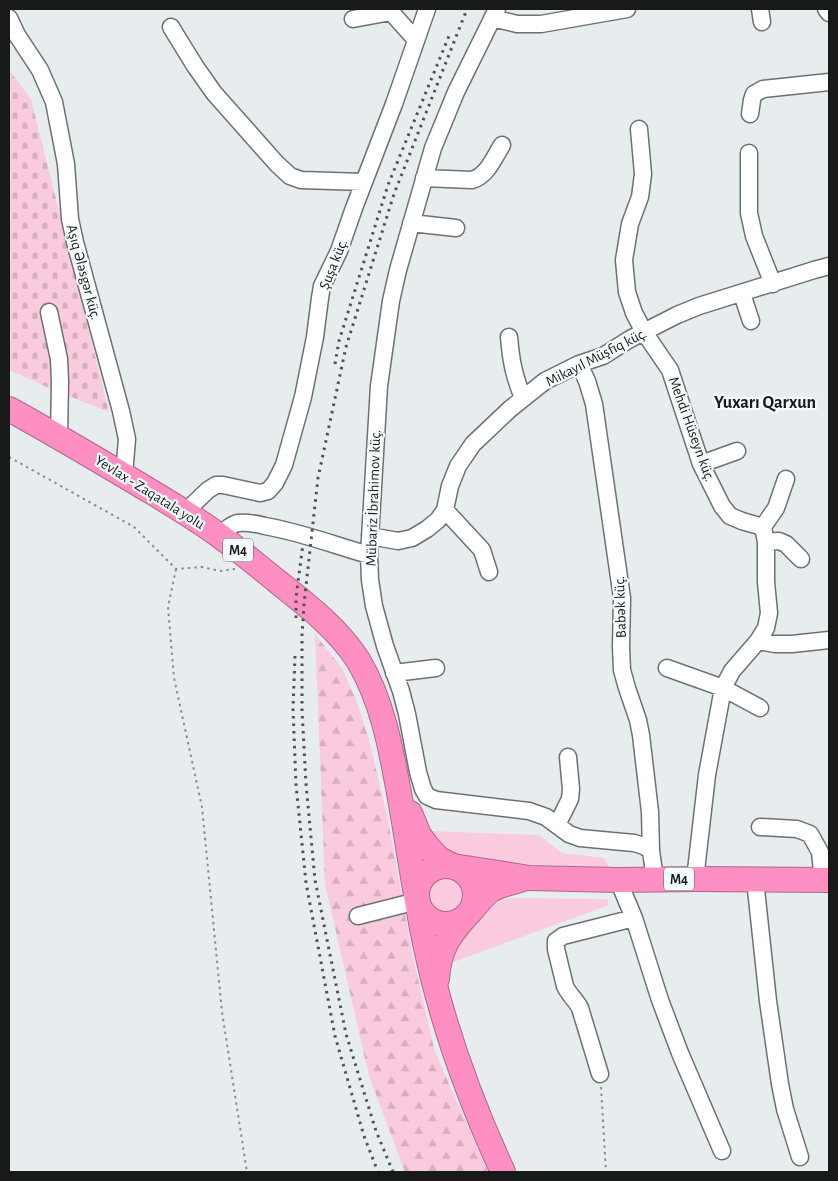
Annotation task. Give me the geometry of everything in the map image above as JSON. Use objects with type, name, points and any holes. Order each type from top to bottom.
[{"type":"highway","name":"Yevlax - Zaqatala yolu","points":[[9,409],[59,436],[185,512],[219,535],[325,622],[340,636],[357,659],[369,682],[378,703],[393,760]]},
{"type":"highway","points":[[393,760],[419,835],[439,859],[453,866],[459,869],[469,877],[474,889],[474,902],[468,913],[458,922],[445,924],[427,918],[422,913],[417,901],[417,888],[423,876],[433,868],[446,865],[453,866],[530,878]]},
{"type":"highway","points":[[393,760],[417,901],[436,991],[465,1081],[503,1172]]},
{"type":"highway","points":[[436,991],[441,953],[452,932],[491,890],[501,885],[530,878]]},
{"type":"highway","name":"M4","points":[[530,878],[826,880]]},
{"type":"street","name":"Şuşa küç.","points":[[185,512],[216,485],[260,493],[268,491],[275,483],[284,465],[303,397],[315,337],[322,286],[339,251],[427,9]]},
{"type":"street","points":[[495,13],[516,24],[541,24],[627,9]]},
{"type":"street","points":[[826,9],[829,13]]},
{"type":"street","points":[[353,19],[390,10],[416,40]]},
{"type":"street","name":"Mübariz İbrahimov küç.","points":[[495,13],[456,92],[433,148],[390,301],[379,386],[369,555],[374,606],[403,699],[418,772],[423,790],[427,796],[436,800],[529,811],[546,817],[569,834],[580,838],[634,843],[644,846],[651,851]]},
{"type":"street","name":"Aşıq Ələsgər küç.","points":[[9,18],[40,70],[54,102],[66,164],[70,220],[125,430],[124,475]]},
{"type":"street","points":[[171,27],[195,66],[214,92],[277,164],[290,176],[301,180],[364,182]]},
{"type":"street","points":[[750,114],[754,94],[763,89],[829,82]]},
{"type":"street","name":"Mehdi Hüseyn küç.","points":[[639,129],[643,174],[640,197],[630,224],[624,260],[627,292],[634,313],[644,332],[670,370],[701,464],[722,506],[730,516],[786,544],[801,559]]},
{"type":"street","points":[[424,178],[472,180],[479,178],[502,145]]},
{"type":"street","points":[[750,153],[749,213],[754,236],[773,284]]},
{"type":"street","points":[[411,223],[456,228]]},
{"type":"street","name":"Mikayıl Müşfiq küç.","points":[[445,510],[450,486],[458,466],[473,444],[523,398],[545,381],[579,364],[603,356],[644,332],[684,312],[829,266]]},
{"type":"street","points":[[742,294],[751,321]]},
{"type":"street","points":[[49,312],[59,359],[59,436]]},
{"type":"street","points":[[509,337],[515,376],[523,398]]},
{"type":"street","name":"Babək küç.","points":[[579,364],[587,381],[594,404],[600,442],[622,598],[622,670],[641,735],[650,812],[651,851]]},
{"type":"street","points":[[701,464],[737,451]]},
{"type":"street","points":[[695,879],[707,775],[724,688],[732,671],[758,641],[766,628],[768,613],[764,534],[786,479]]},
{"type":"street","points":[[370,536],[398,541],[412,538],[438,520],[445,510],[482,550],[489,572]]},
{"type":"street","points":[[219,535],[238,523],[253,524],[304,535],[369,555]]},
{"type":"street","points":[[758,641],[792,644],[829,640]]},
{"type":"street","points":[[394,673],[436,668]]},
{"type":"street","points":[[667,668],[724,688],[760,708]]},
{"type":"street","points":[[558,825],[570,799],[572,789],[568,757]]},
{"type":"street","points":[[760,828],[797,829],[810,834],[820,852],[826,880]]},
{"type":"street","points":[[651,851],[655,879]]},
{"type":"street","points":[[618,880],[634,918],[660,1000],[680,1053],[722,1150]]},
{"type":"street","points":[[755,880],[768,1000],[780,1084],[785,1109],[800,1156]]},
{"type":"street","points":[[358,916],[417,901]]},
{"type":"street","points":[[600,1074],[580,1008],[565,986],[556,949],[556,941],[563,936],[634,918]]},
{"type":"path","points":[[9,457],[134,527],[176,569],[202,567],[220,572],[234,570],[253,562]]},
{"type":"path","points":[[176,569],[168,607],[174,678],[202,807],[222,1012],[247,1172]]},
{"type":"path","points":[[600,1074],[606,1172]]},
{"type":"green space","points":[[9,70],[31,99],[109,412],[9,370]]},
{"type":"green space","points":[[315,634],[342,668],[355,697],[369,739],[388,820],[412,953],[435,1052],[488,1172],[405,1172],[369,1076],[325,884]]},
{"type":"green space","points":[[430,831],[539,835],[562,853],[604,858],[609,867],[469,863],[444,850]]},
{"type":"green space","points":[[450,873],[458,876],[464,882],[467,894],[464,906],[458,912],[442,915],[434,912],[428,906],[425,890],[428,882],[434,876]]},
{"type":"green space","points":[[511,898],[607,899],[609,905],[451,963],[454,950],[461,939],[489,908],[498,902]]},
{"type":"railway","points":[[393,1172],[376,1131],[346,1034],[315,880],[306,784],[302,710],[302,635],[318,478],[346,347],[394,194],[467,9]]},
{"type":"railway","points":[[335,364],[339,341],[388,185],[449,36]]},
{"type":"railway","points":[[296,618],[296,597],[303,544]]},
{"type":"railway","points":[[295,656],[293,709],[296,785],[306,883],[335,1036],[364,1136],[378,1172]]},
{"type":"district","name":"Yuxarı Qarxun","points":[[765,402]]}]
